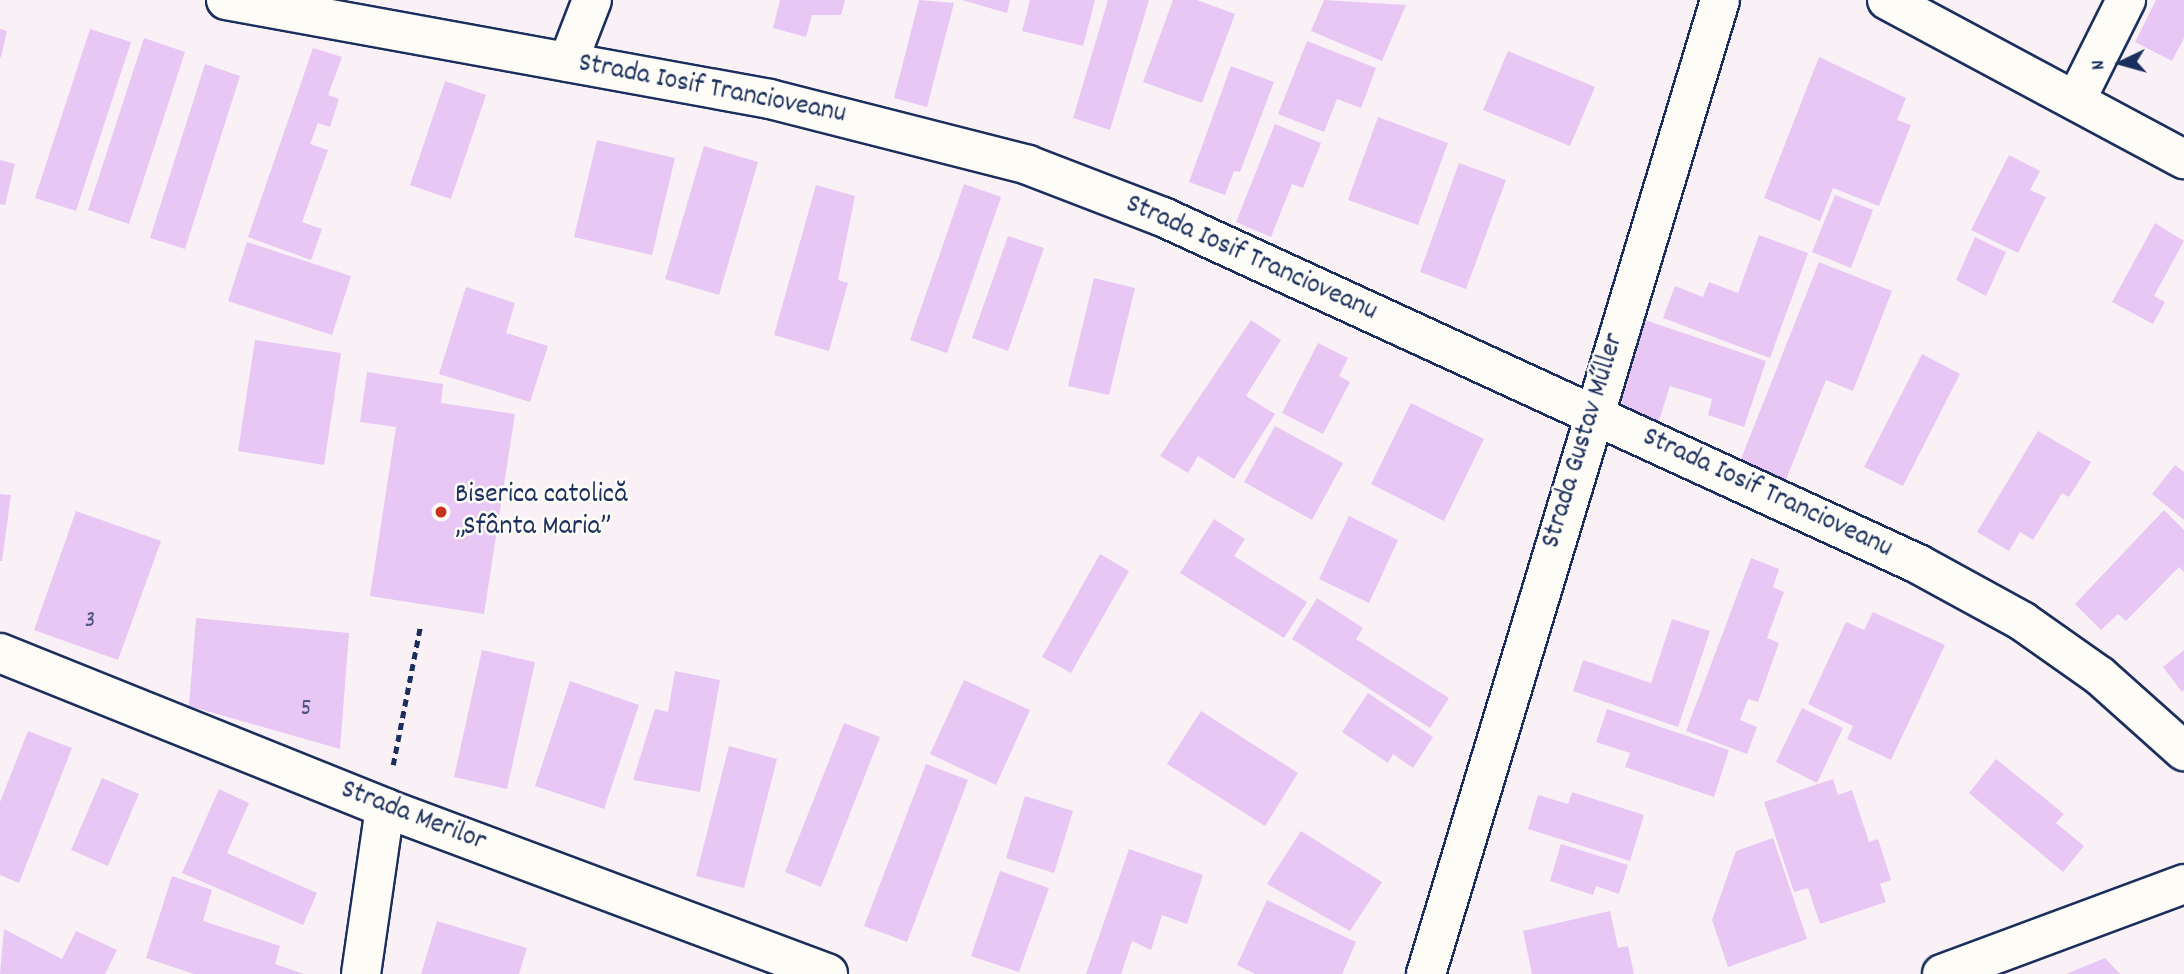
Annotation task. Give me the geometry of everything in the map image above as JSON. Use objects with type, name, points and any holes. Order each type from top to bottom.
[{"type":"street","name":"Strada Iosif Trancioveanu","points":[[226,0],[568,62],[896,127],[1028,165],[1163,217],[1919,564],[2022,621],[2100,676],[2184,751]]},
{"type":"street","points":[[568,62],[592,0]]},
{"type":"street","name":"Strada Gustav Műller","points":[[1426,974],[1592,414],[1720,0]]},
{"type":"street","points":[[1887,0],[2184,159]]},
{"type":"street","points":[[2076,100],[2126,0]]},
{"type":"street","name":"Strada Merilor","points":[[0,653],[385,808],[828,974]]},
{"type":"street","points":[[361,974],[385,808]]},
{"type":"street","name":"Strada Gustav Műller","points":[[1452,883],[1457,974]]},
{"type":"street","points":[[1942,974],[2014,962],[2184,884]]},
{"type":"path","points":[[385,808],[420,628]]},
{"type":"building","points":[[780,0],[845,0],[841,15],[812,15],[806,37],[773,28]]},
{"type":"building","points":[[919,0],[954,3],[927,107],[894,98]]},
{"type":"building","points":[[962,0],[1010,0],[1007,13]]},
{"type":"building","points":[[1030,0],[1095,0],[1083,46],[1022,31]]},
{"type":"building","points":[[1108,0],[1149,0],[1110,130],[1073,118]]},
{"type":"building","points":[[1173,0],[1197,0],[1235,14],[1202,103],[1143,82]]},
{"type":"building","points":[[1324,0],[1406,5],[1382,61],[1311,31]]},
{"type":"building","points":[[2156,0],[2184,0],[2184,38],[2172,61],[2135,42]]},
{"type":"building","points":[[0,29],[7,31],[1,57],[0,57]]},
{"type":"building","points":[[90,29],[131,42],[76,211],[35,198]]},
{"type":"building","points":[[144,38],[185,52],[129,224],[88,210]]},
{"type":"building","points":[[1307,41],[1376,68],[1361,108],[1337,99],[1324,132],[1278,114]]},
{"type":"building","points":[[313,48],[342,57],[328,95],[339,99],[330,127],[318,123],[310,144],[328,150],[302,222],[322,229],[311,260],[248,237]]},
{"type":"building","points":[[1508,51],[1595,87],[1570,146],[1483,110]]},
{"type":"building","points":[[1819,57],[1906,98],[1897,120],[1911,125],[1879,206],[1833,188],[1820,221],[1764,198]]},
{"type":"building","points":[[205,64],[240,76],[185,249],[150,238]]},
{"type":"building","points":[[1231,66],[1274,82],[1240,172],[1234,171],[1225,195],[1189,182]]},
{"type":"building","points":[[445,81],[486,95],[451,199],[410,185]]},
{"type":"building","points":[[1378,117],[1448,143],[1418,225],[1348,200]]},
{"type":"building","points":[[1275,124],[1321,143],[1303,188],[1292,184],[1271,237],[1236,222]]},
{"type":"building","points":[[597,140],[675,158],[652,255],[574,237]]},
{"type":"building","points":[[704,146],[758,162],[719,295],[665,279]]},
{"type":"building","points":[[2009,155],[2040,171],[2030,190],[2046,197],[2018,253],[1971,230]]},
{"type":"building","points":[[0,160],[15,164],[5,205],[0,204]]},
{"type":"building","points":[[1459,163],[1506,180],[1466,289],[1420,272]]},
{"type":"building","points":[[964,184],[1001,197],[947,353],[910,340]]},
{"type":"building","points":[[816,185],[855,196],[838,280],[848,283],[829,351],[774,335]]},
{"type":"building","points":[[1835,195],[1873,210],[1851,268],[1812,252]]},
{"type":"building","points":[[2155,223],[2184,241],[2154,296],[2165,302],[2153,324],[2112,302]]},
{"type":"building","points":[[1759,235],[1808,253],[1770,358],[1663,318],[1675,286],[1703,297],[1709,282],[1738,293]]},
{"type":"building","points":[[1008,236],[1044,248],[1008,351],[972,338]]},
{"type":"building","points":[[1975,237],[2006,252],[1986,296],[1956,280]]},
{"type":"building","points":[[247,242],[351,276],[332,335],[228,301]]},
{"type":"building","points":[[1819,262],[1892,291],[1853,391],[1826,380],[1785,482],[1739,464]]},
{"type":"building","points":[[1094,278],[1135,288],[1109,395],[1068,386]]},
{"type":"building","points":[[466,287],[515,303],[506,333],[548,346],[530,402],[439,374]]},
{"type":"building","points":[[1251,320],[1281,340],[1246,396],[1275,414],[1234,479],[1198,456],[1188,473],[1160,456]]},
{"type":"building","points":[[1645,320],[1766,361],[1744,427],[1708,415],[1712,399],[1670,386],[1657,427],[1628,413],[1621,400]]},
{"type":"building","points":[[255,340],[341,353],[324,465],[238,451]]},
{"type":"building","points":[[1318,343],[1348,358],[1339,376],[1350,382],[1323,434],[1282,413]]},
{"type":"building","points":[[1922,354],[1960,374],[1903,486],[1864,467]]},
{"type":"building","name":"Biserica catolică „Sfânta Maria”","points":[[367,372],[443,384],[441,403],[515,414],[484,614],[370,596],[396,427],[360,422]]},
{"type":"building","points":[[1411,403],[1484,439],[1444,521],[1371,484]]},
{"type":"building","points":[[1275,426],[1343,463],[1312,520],[1244,482]]},
{"type":"building","points":[[2038,431],[2091,462],[2069,497],[2062,493],[2033,540],[2020,532],[2009,551],[1977,532]]},
{"type":"building","points":[[2175,465],[2184,472],[2184,520],[2152,494]]},
{"type":"building","points":[[0,494],[11,495],[2,561],[0,561]]},
{"type":"building","points":[[2164,510],[2184,530],[2184,572],[2179,567],[2126,621],[2118,614],[2101,630],[2075,604]]},
{"type":"building","points":[[76,511],[161,541],[118,660],[34,630]]},
{"type":"building","points":[[1349,516],[1398,540],[1369,603],[1319,579]]},
{"type":"building","points":[[1214,519],[1245,539],[1234,556],[1307,602],[1284,638],[1180,573]]},
{"type":"building","points":[[1100,554],[1129,571],[1071,673],[1042,657]]},
{"type":"building","points":[[1751,558],[1779,569],[1773,587],[1784,592],[1767,638],[1779,643],[1758,702],[1748,699],[1740,720],[1757,727],[1747,754],[1686,731]]},
{"type":"building","points":[[1317,598],[1363,628],[1356,639],[1449,698],[1430,728],[1292,639]]},
{"type":"building","points":[[1873,612],[1945,645],[1891,760],[1847,739],[1853,726],[1808,704],[1846,622],[1864,630]]},
{"type":"building","points":[[196,618],[349,633],[340,749],[189,706]]},
{"type":"building","points":[[1672,619],[1710,631],[1678,727],[1573,691],[1583,660],[1651,683]]},
{"type":"building","points":[[482,650],[535,662],[507,789],[454,777]]},
{"type":"building","points":[[2184,650],[2184,690],[2182,692],[2163,667]]},
{"type":"building","points":[[675,671],[720,680],[700,792],[633,780],[655,709],[668,712]]},
{"type":"building","points":[[964,680],[1030,710],[996,785],[930,754]]},
{"type":"building","points":[[570,681],[639,705],[604,809],[535,786]]},
{"type":"building","points":[[1368,693],[1433,737],[1413,768],[1393,754],[1388,763],[1342,732]]},
{"type":"building","points":[[1802,708],[1843,728],[1817,783],[1776,762]]},
{"type":"building","points":[[1607,709],[1729,750],[1714,797],[1625,767],[1630,753],[1596,742]]},
{"type":"building","points":[[1201,711],[1298,773],[1265,826],[1167,764]]},
{"type":"building","points":[[844,723],[880,737],[821,887],[785,872]]},
{"type":"building","points":[[28,731],[72,748],[19,883],[0,875],[0,802]]},
{"type":"building","points":[[729,746],[777,759],[744,888],[696,876]]},
{"type":"building","points":[[1996,759],[2064,814],[2056,823],[2084,846],[2063,872],[1969,793]]},
{"type":"building","points":[[926,764],[968,780],[907,942],[864,926]]},
{"type":"building","points":[[102,778],[139,794],[108,866],[71,850]]},
{"type":"building","points":[[1833,779],[1838,795],[1852,790],[1869,842],[1878,839],[1891,880],[1880,884],[1886,902],[1820,924],[1808,888],[1794,892],[1764,802]]},
{"type":"building","points":[[219,789],[249,803],[227,853],[317,893],[303,925],[182,873]]},
{"type":"building","points":[[1572,792],[1644,815],[1630,861],[1528,829],[1538,795],[1568,804]]},
{"type":"building","points":[[1025,796],[1073,811],[1054,873],[1006,858]]},
{"type":"building","points":[[1301,831],[1382,882],[1350,931],[1267,884]]},
{"type":"building","points":[[1773,838],[1807,939],[1728,967],[1712,920],[1736,851]]},
{"type":"building","points":[[1561,844],[1628,865],[1619,894],[1596,886],[1593,895],[1550,881]]},
{"type":"building","points":[[1129,849],[1203,875],[1187,924],[1162,915],[1151,950],[1132,941],[1121,974],[1086,974]]},
{"type":"building","points":[[1000,871],[1049,888],[1019,972],[971,956]]},
{"type":"building","points":[[172,876],[212,890],[203,921],[280,946],[275,964],[304,974],[194,974],[146,958]]},
{"type":"building","points":[[1267,900],[1356,942],[1342,974],[1255,974],[1237,965]]},
{"type":"building","points":[[1610,911],[1618,948],[1628,946],[1634,974],[1532,974],[1523,931]]},
{"type":"building","points":[[437,921],[527,948],[519,974],[421,974]]},
{"type":"building","points":[[4,929],[62,959],[76,931],[117,950],[105,974],[0,974]]},
{"type":"building","points":[[2105,958],[2120,974],[2066,974]]},
{"type":"place","name":"Biserica catolică „Sfânta Maria”","points":[[441,512]]}]
